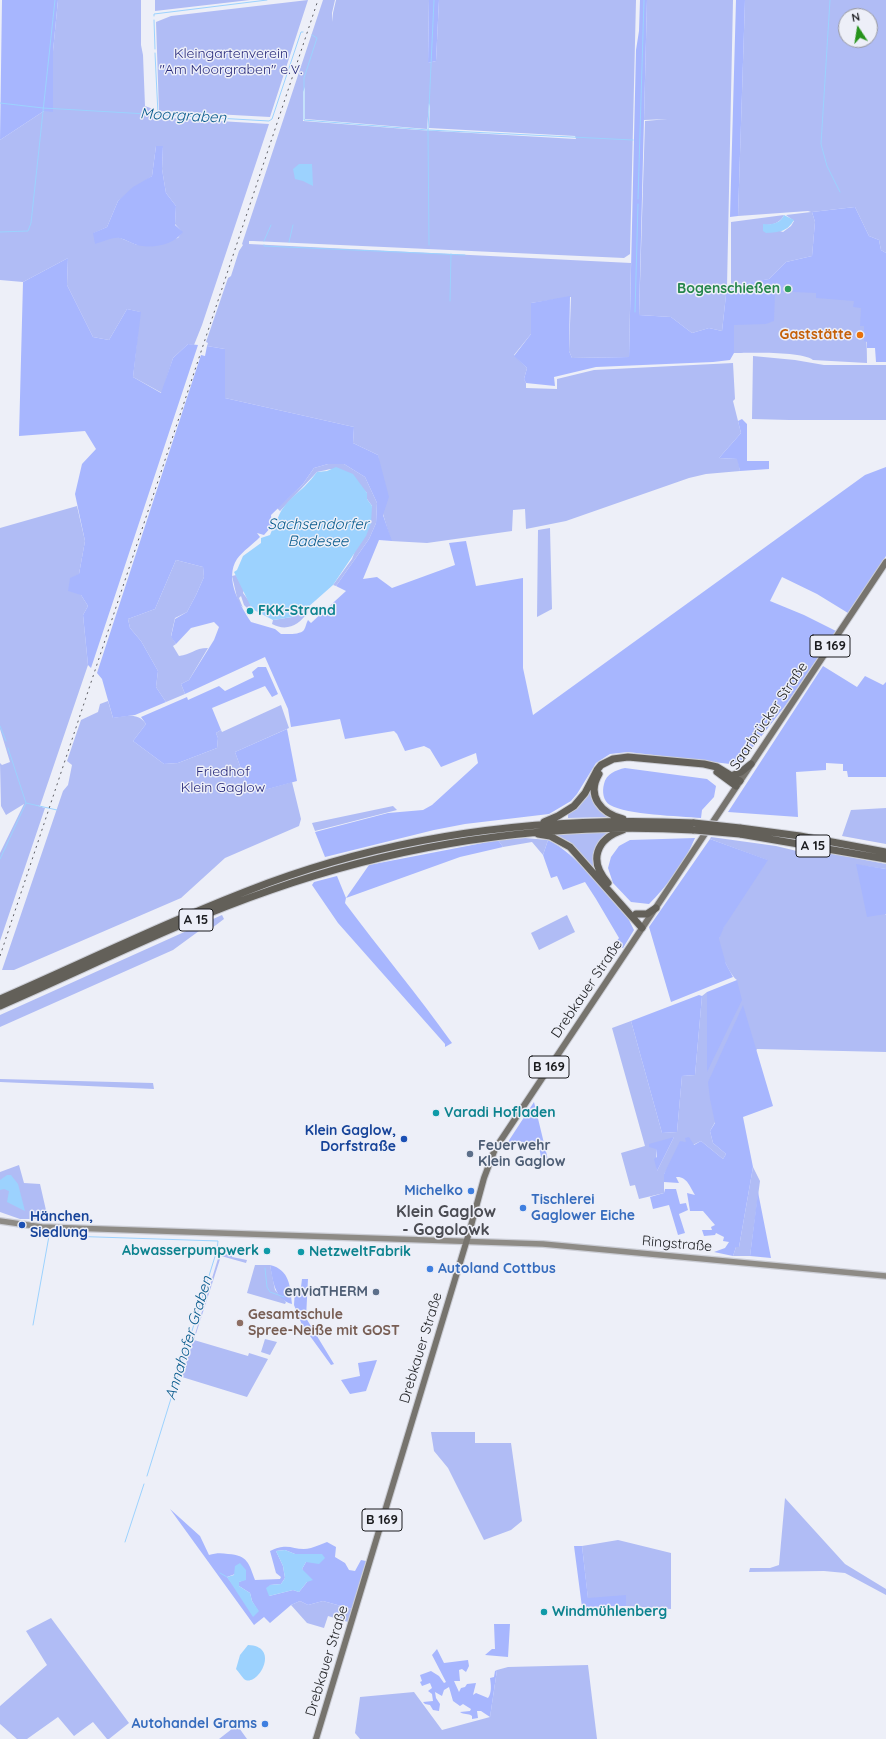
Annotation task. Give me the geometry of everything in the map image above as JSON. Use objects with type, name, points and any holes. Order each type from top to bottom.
[{"type":"highway","points":[[538,825],[558,816],[574,806],[585,793],[596,770],[601,765],[613,759],[628,757],[704,764],[717,767],[731,776],[738,783]]},
{"type":"highway","points":[[635,821],[610,814],[603,810],[596,797],[594,791],[597,778],[604,769],[614,763],[628,761],[709,769],[738,783]]},
{"type":"highway","points":[[731,776],[741,772],[751,764]]},
{"type":"highway","name":"A 15","points":[[0,999],[181,919],[268,883],[321,866],[417,842],[495,829],[538,825],[635,821],[800,836],[886,852]]},
{"type":"highway","points":[[629,827],[611,834],[601,844],[598,851],[598,864],[600,872],[636,914],[644,926]]},
{"type":"highway","name":"A 15","points":[[0,1006],[183,925],[270,890],[352,864],[399,852],[465,840],[526,832],[629,827],[694,827]]},
{"type":"highway","name":"A 15","points":[[740,831],[886,859]]},
{"type":"highway","points":[[526,832],[550,836],[570,847],[644,926]]},
{"type":"highway","points":[[636,914],[647,914],[656,908]]},
{"type":"main road","name":"Saarbrücker Straße","points":[[712,824],[886,562]]},
{"type":"main road","name":"Drebkauer Straße","points":[[316,1739],[480,1193],[495,1149],[712,824]]},
{"type":"main road","name":"Ringstraße","points":[[0,1221],[42,1227],[548,1244],[886,1276]]},
{"type":"green space","points":[[58,0],[141,0],[141,45],[143,55],[145,106],[153,109],[153,117],[269,124],[202,325],[194,345],[188,344],[173,358],[162,393],[133,377],[140,312],[127,309],[109,340],[93,337],[67,285],[68,258],[23,282],[0,280],[0,140],[44,111],[53,51]],"holes":[[[156,146],[163,146],[162,169],[166,193],[176,206],[175,224],[182,232],[178,238],[137,245],[118,237],[94,233],[107,227],[118,201],[152,176]]]},
{"type":"green space","points":[[155,0],[250,0],[155,11]]},
{"type":"green space","name":"Kleingartenverein \"Am Moorgraben\" e.V.","points":[[308,0],[270,117],[159,111],[156,22],[171,16]]},
{"type":"green space","points":[[323,0],[335,0],[332,13],[333,22],[333,13],[336,0],[429,0],[428,63],[436,61],[439,0],[636,0],[630,254],[624,258],[253,241],[249,241],[249,244],[631,263],[629,357],[572,358],[569,351],[571,297],[531,303],[531,334],[514,355],[527,368],[524,379],[526,388],[557,389],[557,379],[594,370],[733,363],[735,399],[733,401],[741,433],[719,458],[738,459],[740,471],[706,474],[689,478],[566,521],[526,529],[525,509],[513,510],[512,531],[427,543],[391,541],[383,514],[378,455],[353,443],[354,427],[225,398],[225,349],[207,346],[208,343],[206,342],[228,278],[231,276],[239,251],[243,245],[242,244]],"holes":[[[305,87],[305,119],[427,129],[429,103],[429,128],[575,136],[576,139],[419,130],[303,121],[303,92]]]},
{"type":"green space","points":[[647,0],[733,0],[727,286],[722,331],[709,328],[692,333],[671,317],[639,315],[645,121],[668,119],[644,120]]},
{"type":"green space","points":[[745,0],[886,0],[886,253],[881,250],[879,240],[869,236],[855,207],[812,212],[815,222],[812,256],[786,262],[769,279],[731,286],[731,222],[784,215],[778,222],[763,225],[783,232],[791,226],[794,221],[786,215],[811,212],[738,216]]},
{"type":"green space","points":[[794,282],[858,295],[866,328],[867,363],[813,360],[807,357],[787,354],[734,353],[734,324],[766,324],[775,283]]},
{"type":"green space","points":[[753,356],[795,360],[824,365],[886,365],[886,420],[752,419]]},
{"type":"green space","points":[[328,464],[344,464],[365,477],[377,503],[376,523],[369,539],[336,586],[333,585],[352,559],[372,506],[367,499],[367,493],[348,474],[338,469],[329,469],[317,472],[280,511],[277,508],[303,484],[314,468]]},
{"type":"green space","points":[[77,506],[85,541],[79,574],[81,595],[88,606],[83,615],[88,665],[40,806],[35,805],[45,808],[0,941],[0,853],[24,804],[6,815],[1,806],[0,763],[2,765],[10,762],[0,729],[0,528]]},
{"type":"green space","points":[[550,528],[552,609],[537,617],[538,530]]},
{"type":"green space","points":[[176,560],[203,567],[204,577],[187,612],[175,618],[171,636],[176,644],[173,646],[179,656],[199,649],[208,648],[189,680],[181,684],[185,694],[166,702],[156,687],[158,671],[141,641],[130,628],[128,619],[155,609]]},
{"type":"green space","points":[[236,575],[244,590],[243,593],[249,601],[252,609],[248,609],[244,605],[241,596],[239,598],[243,608],[238,602],[232,576]]},
{"type":"green space","points":[[307,608],[308,612],[297,624],[283,627],[272,624],[273,620],[292,617],[298,611]]},
{"type":"green space","name":"Friedhof Klein Gaglow","points":[[108,701],[113,718],[135,716],[143,720],[146,724],[133,741],[164,764],[178,763],[217,748],[218,738],[216,733],[221,730],[222,732],[281,705],[289,728],[235,752],[250,794],[292,782],[301,819],[299,826],[225,858],[181,898],[14,970],[2,970],[63,791],[68,785],[72,765],[67,761],[81,720],[98,712],[100,704]]},
{"type":"green space","points":[[591,788],[597,806],[607,817],[568,818],[568,814]]},
{"type":"green space","points":[[393,806],[397,810],[315,831],[312,823]]},
{"type":"green space","points":[[886,808],[886,844],[842,836],[851,810]]},
{"type":"green space","points":[[609,832],[602,839],[597,848],[594,869],[570,842],[555,834]]},
{"type":"green space","points":[[711,837],[776,846],[801,852],[803,848],[886,864],[886,869],[857,865],[886,915],[886,1052],[757,1049],[710,1131],[713,1143],[726,1154],[723,1159],[701,1141],[693,1145],[686,1142],[664,1174],[664,1193],[639,1199],[635,1185],[630,1186],[621,1153],[645,1146],[612,1028],[631,1021],[662,1133],[677,1132],[682,1076],[695,1075],[702,996],[707,992],[707,1071],[737,980],[722,955],[719,943],[721,932],[732,912],[767,860],[710,839]],"holes":[[[674,1137],[657,1171],[656,1149]]]},
{"type":"green space","points":[[525,838],[548,840],[543,855],[532,842],[503,847],[498,840]]},
{"type":"green space","points":[[222,915],[224,919],[212,928],[199,931],[173,950],[0,1027],[0,1015]]},
{"type":"green space","points":[[567,915],[575,932],[539,950],[531,933]]},
{"type":"green space","points":[[0,1079],[153,1083],[154,1089],[0,1082]]},
{"type":"green space","points":[[19,1165],[24,1183],[40,1184],[48,1219],[20,1219],[0,1212],[0,1172]]},
{"type":"green space","points":[[753,1167],[760,1181],[750,1256],[733,1256],[736,1247],[739,1247]]},
{"type":"green space","points":[[220,1252],[232,1257],[247,1260],[246,1263],[221,1256],[194,1340],[248,1356],[249,1353],[268,1359],[247,1397],[182,1377]]},
{"type":"green space","points":[[255,1265],[270,1265],[275,1290],[286,1302],[285,1304],[247,1293]]},
{"type":"green space","points":[[265,1339],[277,1342],[270,1355],[261,1352]]},
{"type":"green space","points":[[431,1432],[475,1432],[475,1443],[511,1443],[522,1521],[511,1530],[484,1540],[448,1468],[434,1451]]},
{"type":"green space","points":[[785,1498],[845,1564],[886,1589],[886,1595],[845,1573],[824,1571],[749,1572],[750,1568],[770,1568],[779,1565]]},
{"type":"green space","points":[[618,1540],[671,1553],[671,1609],[626,1606],[626,1596],[588,1599],[582,1546]]},
{"type":"green space","points":[[300,1601],[308,1605],[323,1601],[352,1609],[348,1622],[328,1616],[324,1628],[307,1623],[291,1605]]},
{"type":"green space","points":[[51,1618],[129,1723],[109,1739],[107,1739],[93,1722],[74,1736],[58,1717],[27,1739],[17,1739],[0,1724],[0,1706],[47,1665],[26,1631]]},
{"type":"green space","points":[[588,1665],[597,1739],[360,1739],[355,1733],[360,1697],[414,1692],[442,1730],[490,1717],[497,1670],[508,1667]]},
{"type":"green space","points":[[237,1725],[247,1739],[219,1739]]},
{"type":"shaded area","points":[[2,0],[58,0],[53,51],[53,112],[44,111],[0,140]]},
{"type":"shaded area","points":[[429,0],[439,0],[436,61],[428,63]]},
{"type":"shaded area","points":[[640,0],[647,0],[639,315],[671,317],[692,333],[709,328],[722,331],[727,286],[769,279],[786,262],[812,256],[815,222],[812,212],[855,207],[869,236],[879,240],[881,250],[886,253],[886,362],[876,362],[875,348],[867,348],[867,342],[864,341],[864,326],[860,326],[861,308],[853,307],[854,301],[816,298],[816,293],[793,292],[793,285],[783,285],[782,293],[775,293],[774,321],[766,324],[734,325],[734,353],[730,360],[596,367],[554,377],[555,386],[526,383],[524,379],[527,368],[514,356],[531,334],[531,303],[570,296],[569,351],[572,358],[629,357],[636,50],[639,31]]},
{"type":"shaded area","points":[[736,0],[745,0],[738,216],[730,217]]},
{"type":"shaded area","points":[[156,146],[163,146],[162,169],[166,193],[176,206],[175,225],[183,232],[174,240],[156,246],[137,245],[119,238],[95,244],[93,233],[107,227],[118,201],[133,187],[152,176]]},
{"type":"shaded area","points":[[68,258],[67,285],[93,337],[109,340],[127,309],[141,312],[133,377],[161,393],[173,358],[188,344],[198,345],[91,668],[88,665],[83,615],[88,606],[81,595],[68,591],[70,578],[79,574],[85,541],[75,494],[82,464],[96,449],[85,431],[19,436],[23,282]]},
{"type":"shaded area","points":[[207,346],[225,349],[225,398],[354,427],[353,443],[378,455],[389,497],[383,515],[392,541],[379,540],[363,579],[377,577],[392,588],[455,565],[449,543],[466,541],[476,586],[523,578],[523,668],[533,715],[865,475],[886,467],[886,556],[848,613],[817,594],[782,577],[770,601],[804,615],[836,631],[785,706],[742,761],[730,764],[628,752],[610,754],[596,763],[571,801],[549,814],[465,824],[434,830],[325,857],[315,832],[388,813],[423,810],[432,805],[478,763],[476,753],[441,767],[430,749],[424,746],[405,751],[394,731],[345,739],[340,719],[291,727],[288,709],[265,657],[185,694],[181,684],[189,680],[214,640],[219,627],[214,622],[191,628],[176,644],[171,637],[175,619],[187,612],[204,577],[203,567],[176,560],[155,609],[128,619],[130,628],[141,641],[158,671],[156,687],[166,702],[135,715],[113,718],[102,679],[97,673],[201,355],[205,356]],"holes":[[[328,464],[344,464],[365,477],[377,503],[376,523],[369,539],[336,586],[346,591],[311,623],[308,620],[304,630],[300,633],[281,634],[275,629],[251,622],[242,608],[235,592],[232,575],[233,567],[237,559],[260,537],[257,533],[264,535],[272,526],[271,515],[303,484],[314,468]]]},
{"type":"shaded area","points":[[742,419],[747,424],[747,461],[769,461],[769,469],[740,471],[737,459],[719,458],[741,433],[738,421]]},
{"type":"shaded area","points":[[823,666],[857,687],[865,676],[883,685],[886,682],[886,777],[848,777],[847,771],[843,771],[843,764],[826,763],[826,770],[796,772],[798,817],[728,812]]},
{"type":"shaded area","points":[[258,667],[266,667],[278,694],[272,697],[265,686],[212,708],[221,730],[216,733],[218,738],[217,748],[178,763],[164,764],[133,741],[146,724],[141,717],[187,697],[188,700],[219,686],[225,691],[254,677],[252,672]]},
{"type":"shaded area","points":[[287,729],[297,781],[250,794],[235,752]]},
{"type":"shaded area","points":[[625,768],[707,779],[716,786],[714,797],[702,810],[701,818],[640,813],[618,808],[610,805],[606,801],[603,793],[603,787],[609,775],[615,771]]},
{"type":"shaded area","points":[[695,838],[675,873],[649,904],[631,902],[613,883],[608,868],[611,857],[619,846],[630,840]]},
{"type":"shaded area","points":[[710,839],[768,860],[724,927],[719,939],[726,964],[733,977],[671,1002],[649,927]]},
{"type":"shaded area","points":[[498,840],[503,847],[460,857],[346,898],[369,865]]},
{"type":"shaded area","points":[[548,840],[559,846],[580,864],[628,918],[634,930],[623,948],[613,946],[619,938],[585,882],[563,890],[557,876],[551,878],[543,855]]},
{"type":"shaded area","points":[[856,864],[886,869],[886,914],[867,917]]},
{"type":"shaded area","points":[[337,876],[346,898],[345,903],[426,1007],[452,1043],[445,1047],[445,1044],[338,923],[312,885],[314,882]]},
{"type":"shaded area","points":[[737,980],[742,1000],[707,1072],[707,992]]},
{"type":"shaded area","points":[[699,995],[702,996],[695,1075],[682,1076],[677,1132],[662,1133],[631,1021]]},
{"type":"shaded area","points":[[743,1005],[773,1106],[743,1117],[753,1167],[739,1247],[736,1247],[733,1256],[714,1252],[725,1248],[729,1242],[723,1241],[724,1237],[716,1233],[715,1235],[704,1236],[702,1230],[712,1230],[711,1227],[715,1225],[703,1211],[690,1211],[687,1193],[695,1195],[686,1180],[676,1177],[679,1183],[664,1182],[664,1174],[680,1141],[686,1142],[685,1138],[689,1137],[694,1145],[701,1141],[723,1159],[726,1154],[713,1143],[710,1131],[715,1123],[708,1082]]},
{"type":"shaded area","points":[[534,1102],[549,1164],[543,1166],[538,1143],[524,1151],[521,1141],[505,1150],[504,1148]]},
{"type":"shaded area","points":[[674,1137],[657,1171],[654,1159],[657,1157],[656,1149],[649,1147],[649,1144]]},
{"type":"shaded area","points":[[665,1189],[676,1189],[680,1204],[686,1203],[688,1210],[679,1214],[685,1233],[678,1235],[669,1205],[653,1209],[650,1197],[664,1193]]},
{"type":"shaded area","points":[[758,1192],[771,1258],[750,1256]]},
{"type":"shaded area","points":[[270,1265],[277,1267],[282,1271],[288,1280],[292,1304],[281,1298],[275,1288]]},
{"type":"shaded area","points":[[302,1279],[308,1279],[306,1318],[334,1364],[331,1365],[302,1325],[294,1305],[295,1289],[301,1287]]},
{"type":"shaded area","points":[[377,1360],[366,1391],[350,1394],[341,1380],[360,1376],[358,1363]]},
{"type":"shaded area","points":[[170,1509],[200,1536],[209,1555],[221,1553],[244,1558],[249,1565],[255,1580],[280,1579],[281,1577],[276,1573],[270,1551],[282,1547],[305,1549],[327,1542],[336,1547],[335,1557],[345,1563],[349,1570],[355,1571],[361,1560],[366,1561],[352,1609],[323,1601],[308,1605],[300,1601],[291,1605],[270,1623],[264,1617],[254,1625]],"holes":[[[285,1550],[295,1554],[322,1554],[306,1562],[302,1569],[307,1582],[299,1592],[293,1590],[269,1596],[270,1585],[281,1584],[285,1578],[283,1566],[276,1551]],[[246,1570],[246,1579],[239,1582],[239,1586],[250,1593],[252,1601],[258,1611],[238,1591],[227,1577]]]},
{"type":"shaded area","points":[[574,1546],[582,1546],[588,1598],[626,1595],[626,1606],[582,1607]]},
{"type":"shaded area","points":[[494,1624],[510,1624],[508,1657],[485,1655],[492,1649],[495,1649]]},
{"type":"shaded area","points":[[437,1649],[444,1663],[468,1660],[469,1666],[466,1672],[462,1669],[459,1670],[460,1681],[454,1681],[459,1692],[461,1688],[465,1687],[467,1684],[476,1683],[473,1695],[476,1693],[488,1698],[491,1691],[490,1678],[494,1677],[495,1671],[497,1670],[490,1717],[481,1711],[477,1711],[478,1718],[472,1719],[472,1716],[460,1712],[470,1711],[471,1709],[463,1704],[460,1706],[453,1701],[449,1687],[444,1690],[442,1696],[435,1692],[436,1698],[440,1704],[439,1711],[433,1710],[430,1705],[423,1702],[433,1701],[432,1694],[428,1691],[432,1688],[430,1683],[422,1686],[420,1682],[422,1681],[420,1675],[431,1671],[439,1676],[444,1683],[446,1682],[432,1655]]},
{"type":"water","points":[[299,164],[312,164],[313,186],[295,179],[293,169]]},
{"type":"water","points":[[784,215],[794,220],[788,227],[782,231],[766,233],[763,231],[763,224],[775,223]]},
{"type":"water","name":"Sachsendorfer Badesee","points":[[336,467],[353,474],[367,493],[367,499],[372,506],[371,523],[366,536],[333,585],[307,608],[298,611],[292,617],[273,620],[252,609],[234,572],[237,570],[243,556],[261,543],[261,538],[270,535],[272,530],[276,527],[279,514],[282,509],[317,472],[327,471]]},
{"type":"water","points":[[7,1175],[11,1175],[18,1184],[25,1211],[7,1202],[9,1191],[4,1189],[0,1190],[0,1180]]},
{"type":"water","points":[[285,1550],[295,1554],[322,1554],[325,1558],[319,1564],[306,1562],[302,1569],[313,1580],[307,1582],[299,1592],[293,1590],[269,1596],[266,1588],[270,1585],[281,1584],[285,1578],[283,1566],[276,1551]]},
{"type":"water","points":[[240,1563],[246,1570],[246,1580],[239,1582],[239,1586],[250,1593],[252,1601],[259,1611],[253,1617],[227,1577],[234,1575],[235,1566]]},
{"type":"water","points":[[248,1645],[258,1647],[264,1652],[265,1659],[264,1666],[260,1673],[255,1678],[249,1680],[244,1679],[236,1669],[240,1655]]},
{"type":"waterway","points":[[0,232],[28,231],[31,223],[55,0]]},
{"type":"waterway","points":[[154,16],[154,14],[267,0]]},
{"type":"waterway","points":[[429,245],[428,130],[434,0]]},
{"type":"waterway","points":[[638,199],[644,0]]},
{"type":"waterway","points":[[830,0],[821,144],[827,166],[840,192]]},
{"type":"waterway","points":[[154,20],[155,49]]},
{"type":"waterway","name":"Moorgraben","points":[[0,103],[43,108],[269,121],[272,119],[301,32],[303,32]]},
{"type":"waterway","points":[[312,35],[317,38],[304,78],[304,120],[428,130],[633,140]]},
{"type":"waterway","points":[[155,53],[158,114]]},
{"type":"waterway","points":[[635,312],[638,204]]},
{"type":"waterway","points":[[264,241],[271,225]]},
{"type":"waterway","points":[[289,242],[293,225]]},
{"type":"waterway","points":[[264,245],[465,255]]},
{"type":"waterway","points":[[450,301],[451,254]]},
{"type":"waterway","points":[[0,726],[6,741]]},
{"type":"waterway","points":[[8,748],[26,803],[57,810]]},
{"type":"waterway","points":[[0,859],[26,803]]},
{"type":"waterway","name":"Annahofer Graben","points":[[33,1231],[37,1235],[218,1241],[217,1250],[147,1476]]},
{"type":"waterway","points":[[33,1325],[49,1236]]},
{"type":"waterway","points":[[265,1268],[267,1287],[270,1292],[284,1297]]},
{"type":"waterway","points":[[125,1542],[144,1484]]},
{"type":"waterway","points":[[220,1573],[227,1577]]},
{"type":"railway","points":[[0,956],[318,0]]},
{"type":"place","name":"Bogenschießen","points":[[788,289]]},
{"type":"place","name":"Gaststätte","points":[[860,335]]},
{"type":"place","name":"FKK-Strand","points":[[250,611]]},
{"type":"place","name":"Varadi Hofladen","points":[[436,1113]]},
{"type":"place","name":"Klein Gaglow, Dorfstraße","points":[[404,1139]]},
{"type":"place","name":"Feuerwehr Klein Gaglow","points":[[470,1154]]},
{"type":"place","name":"Michelko","points":[[471,1191]]},
{"type":"place","name":"Tischlerei Gaglower Eiche","points":[[523,1208]]},
{"type":"place","name":"Hänchen, Siedlung","points":[[22,1225]]},
{"type":"place","name":"Abwasserpumpwerk","points":[[267,1251]]},
{"type":"place","name":"NetzweltFabrik","points":[[301,1252]]},
{"type":"place","name":"Autoland Cottbus","points":[[430,1269]]},
{"type":"place","name":"enviaTHERM","points":[[376,1292]]},
{"type":"place","name":"Gesamtschule Spree-Neiße mit GOST","points":[[240,1323]]},
{"type":"place","name":"Windmühlenberg","points":[[544,1612]]},
{"type":"place","name":"Autohandel Grams","points":[[265,1724]]},
{"type":"district","name":"Klein Gaglow - Gogolowk","points":[[446,1221]]}]
